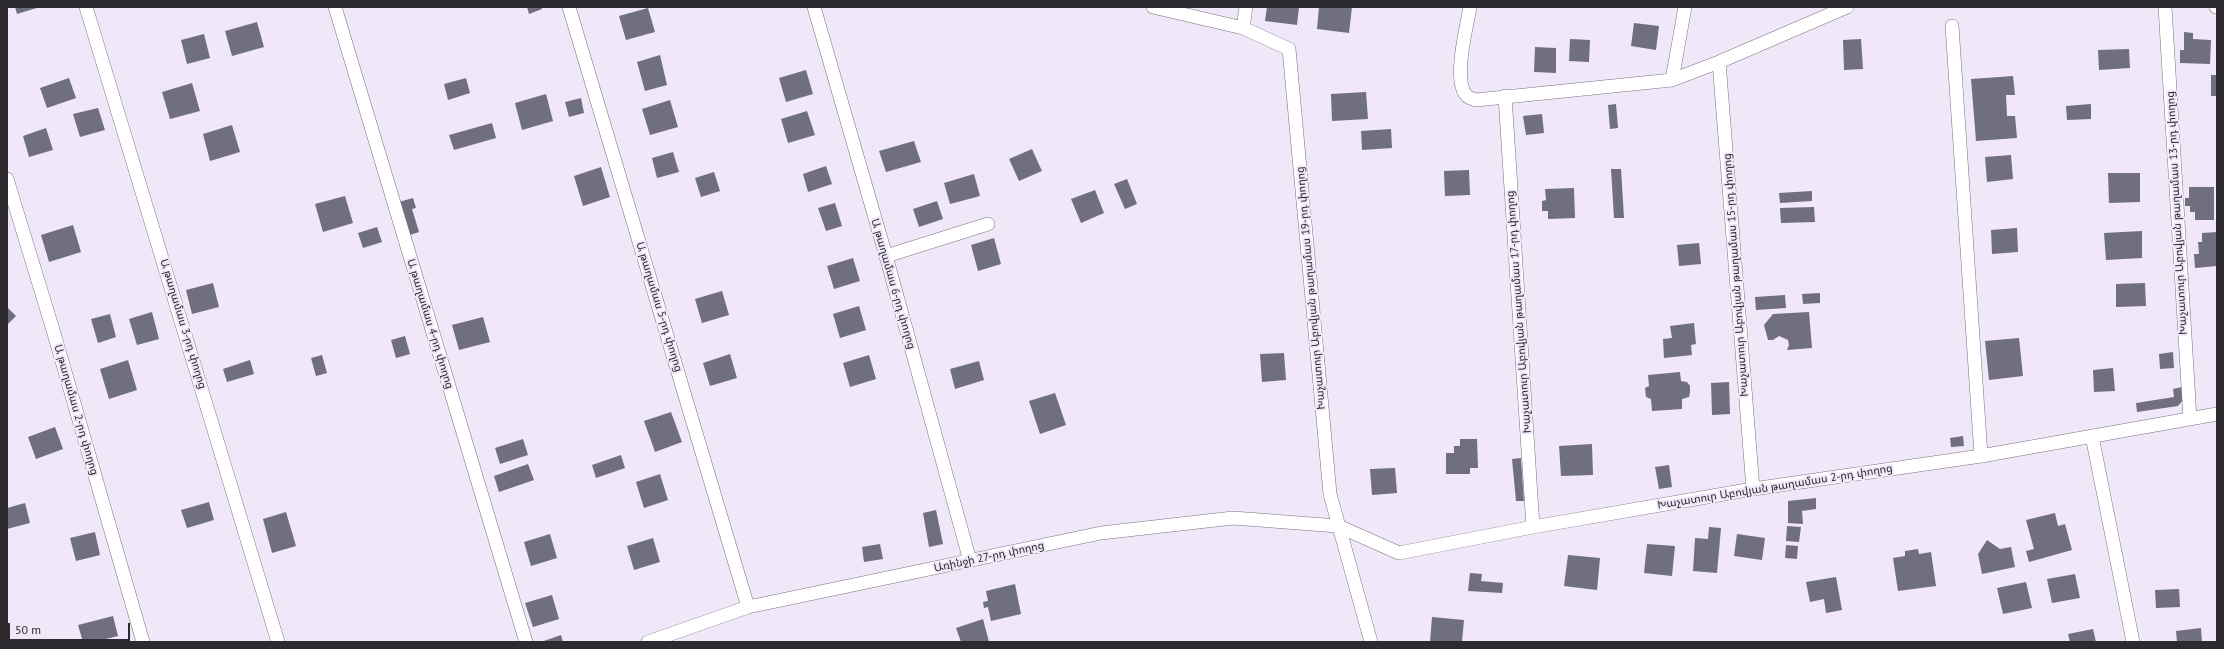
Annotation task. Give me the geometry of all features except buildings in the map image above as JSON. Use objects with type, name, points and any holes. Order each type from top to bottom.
[{"type":"street","name":"Ա թաղամաս 3-րդ փողոց","points":[[86,7],[278,642]]},
{"type":"street","name":"Ա թաղամաս 4-րդ փողոց","points":[[335,7],[526,642]]},
{"type":"street","name":"Ա թաղամաս 5-րդ փողոց","points":[[569,7],[748,606]]},
{"type":"street","name":"Ա թաղամաս 6-րդ փողոց","points":[[814,7],[886,256],[970,561]]},
{"type":"street","points":[[1153,7],[1243,28],[1246,7]]},
{"type":"street","points":[[1470,7],[1460,72],[1462,87],[1467,96],[1476,100],[1672,80],[1720,62],[1847,7]]},
{"type":"street","points":[[1672,80],[1685,7]]},
{"type":"street","name":"Խաչատուր Աբովյան թաղամաս 13-րդ փողոց","points":[[2165,7],[2190,419]]},
{"type":"street","points":[[1952,26],[1980,456]]},
{"type":"street","name":"Խաչատուր Աբովյան թաղամաս 19-րդ փողոց","points":[[1243,28],[1289,49],[1330,494],[1371,642]]},
{"type":"street","name":"Խաչատուր Աբովյան թաղամաս 15-րդ փողոց","points":[[1720,62],[1753,489]]},
{"type":"street","name":"Խաչատուր Աբովյան թաղամաս 17-րդ փողոց","points":[[1505,96],[1533,527]]},
{"type":"street","name":"Ա թաղամաս 2-րդ փողոց","points":[[7,179],[53,330],[143,642]]},
{"type":"street","points":[[886,256],[988,224]]},
{"type":"street","name":"Խաչատուր Աբովյան թաղամաս 2-րդ փողոց","points":[[1338,526],[1399,553],[1533,527],[1753,489],[1980,456],[2217,414]]},
{"type":"street","points":[[2092,436],[2133,642]]},
{"type":"street","name":"Առինջի 27-րդ փողոց","points":[[648,642],[748,606],[1101,534],[1232,518],[1338,526]]}]
